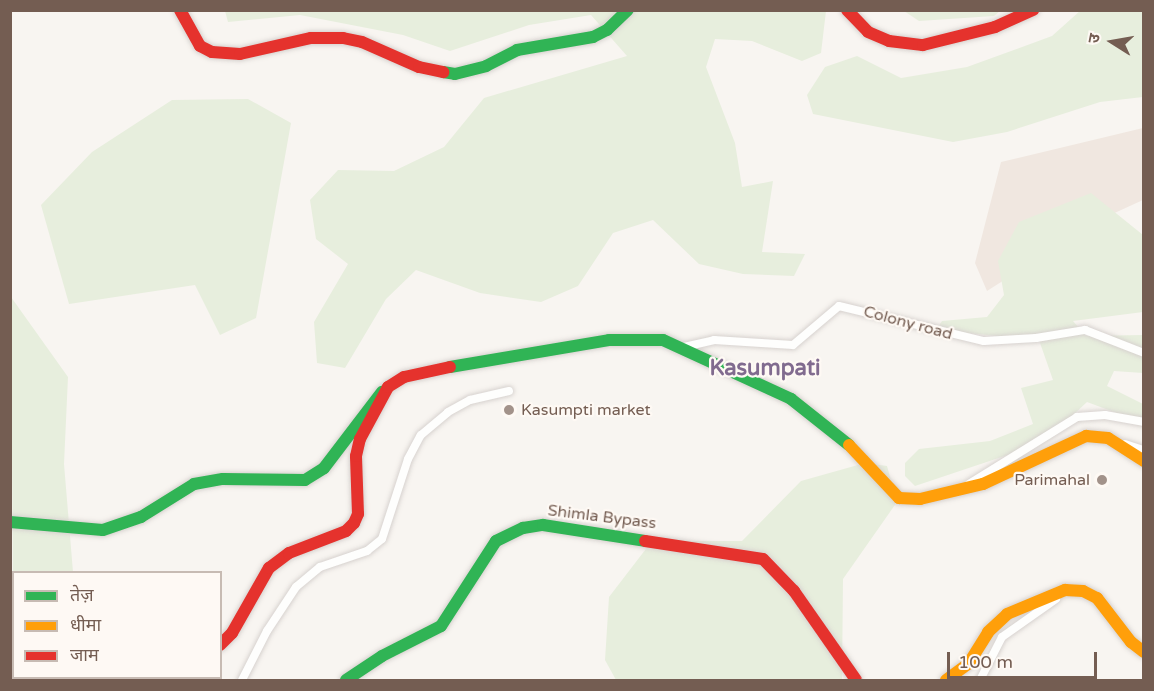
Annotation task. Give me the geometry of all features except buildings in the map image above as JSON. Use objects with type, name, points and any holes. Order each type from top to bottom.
[{"type":"main road","points":[[180,10],[200,46],[212,52],[240,54],[311,38],[343,38],[362,42],[419,67],[455,74],[486,66],[522,49],[593,37],[607,30],[628,10]]},
{"type":"main road","points":[[847,10],[868,32],[889,41],[923,45],[995,27],[1033,10]]},
{"type":"main road","points":[[10,522],[103,530],[141,517],[194,484],[223,479],[305,480],[324,468],[370,402],[404,377],[434,369],[630,337],[684,347],[791,399],[836,431],[897,498],[920,499],[956,492],[993,480],[1078,438],[1108,438],[1143,461]]},
{"type":"main road","points":[[222,643],[232,633],[269,568],[289,553],[346,531],[354,523],[359,504],[357,448],[388,387]]},
{"type":"main road","name":"Shimla Bypass","points":[[346,681],[382,656],[441,626],[496,541],[523,528],[543,525],[763,559],[794,591],[856,681]]},
{"type":"main road","points":[[946,681],[964,668],[988,632],[1007,614],[1065,590],[1083,591],[1097,598],[1131,642],[1143,652]]},
{"type":"street","name":"Colony road","points":[[684,347],[714,340],[793,345],[838,306],[984,341],[1036,338],[1085,330],[1143,353]]},
{"type":"street","points":[[242,681],[276,615],[296,587],[320,567],[367,552],[381,538],[408,459],[421,435],[448,412],[470,400],[509,391]]},
{"type":"street","points":[[956,492],[1077,417],[1105,415],[1143,422]]},
{"type":"street","points":[[1108,438],[1143,450]]},
{"type":"street","points":[[980,681],[1002,637],[1065,590]]},
{"type":"shaded area","points":[[1143,128],[1143,200],[1097,221],[987,291],[975,263],[1001,162]]},
{"type":"green space","points":[[1081,10],[1143,11],[1143,97],[1100,102],[1007,132],[953,142],[813,114],[807,95],[825,67],[857,56],[901,78],[967,67],[1052,36]]},
{"type":"green space","points":[[225,11],[826,11],[821,53],[802,61],[752,41],[715,39],[706,67],[735,143],[742,187],[773,181],[762,252],[805,254],[794,276],[743,274],[699,264],[653,220],[613,233],[578,286],[541,302],[480,293],[416,270],[386,299],[345,368],[317,363],[314,322],[348,264],[316,239],[310,200],[338,170],[394,171],[444,147],[484,98],[627,56],[591,15],[529,25],[450,51],[403,35],[300,15],[228,22]]},
{"type":"green space","points":[[904,11],[1000,11],[994,16],[919,21]]},
{"type":"green space","points":[[248,99],[291,123],[256,318],[220,335],[195,285],[69,304],[41,205],[92,152],[172,100]]},
{"type":"green space","points":[[1091,193],[1143,235],[1143,312],[1073,321],[1086,336],[1143,335],[1143,373],[1114,371],[1107,386],[1143,404],[1143,416],[1138,421],[1087,402],[1043,443],[915,486],[905,476],[905,463],[919,449],[990,441],[1033,424],[1021,388],[1053,380],[1039,340],[936,330],[942,321],[987,317],[1004,295],[998,261],[1019,222]]},
{"type":"green space","points":[[11,297],[68,377],[64,464],[73,571],[13,571]]},
{"type":"green space","points":[[865,463],[887,466],[897,502],[843,579],[842,680],[616,680],[605,660],[609,597],[652,541],[742,541],[801,481]]},
{"type":"traffic: fast","points":[[443,72],[455,74],[486,66],[517,50],[593,37],[607,30],[628,10]]},
{"type":"traffic: fast","points":[[450,367],[609,340],[663,340],[791,399],[849,445]]},
{"type":"traffic: fast","points":[[10,522],[103,530],[141,517],[194,484],[223,479],[305,480],[324,468],[382,392]]},
{"type":"traffic: fast","points":[[346,680],[382,656],[441,626],[496,541],[523,528],[543,525],[645,541]]},
{"type":"traffic: slow","points":[[849,445],[899,498],[920,499],[983,484],[1086,436],[1108,438],[1144,461]]},
{"type":"traffic: slow","points":[[946,680],[969,663],[988,632],[1007,614],[1065,590],[1083,591],[1097,598],[1131,642],[1144,652]]},
{"type":"traffic: jam","points":[[180,10],[200,46],[212,52],[240,54],[311,38],[343,38],[362,42],[419,67],[443,72]]},
{"type":"traffic: jam","points":[[847,10],[868,32],[889,41],[923,45],[995,27],[1033,10]]},
{"type":"traffic: jam","points":[[222,643],[232,633],[269,568],[289,553],[346,531],[354,523],[358,514],[356,456],[360,439],[388,387],[404,377],[450,367]]},
{"type":"traffic: jam","points":[[645,541],[763,559],[794,591],[856,680]]},
{"type":"place","name":"Kasumpti market","points":[[509,410]]},
{"type":"place","name":"Parimahal","points":[[1102,480]]},
{"type":"district","name":"Kasumpati","points":[[765,369]]}]
